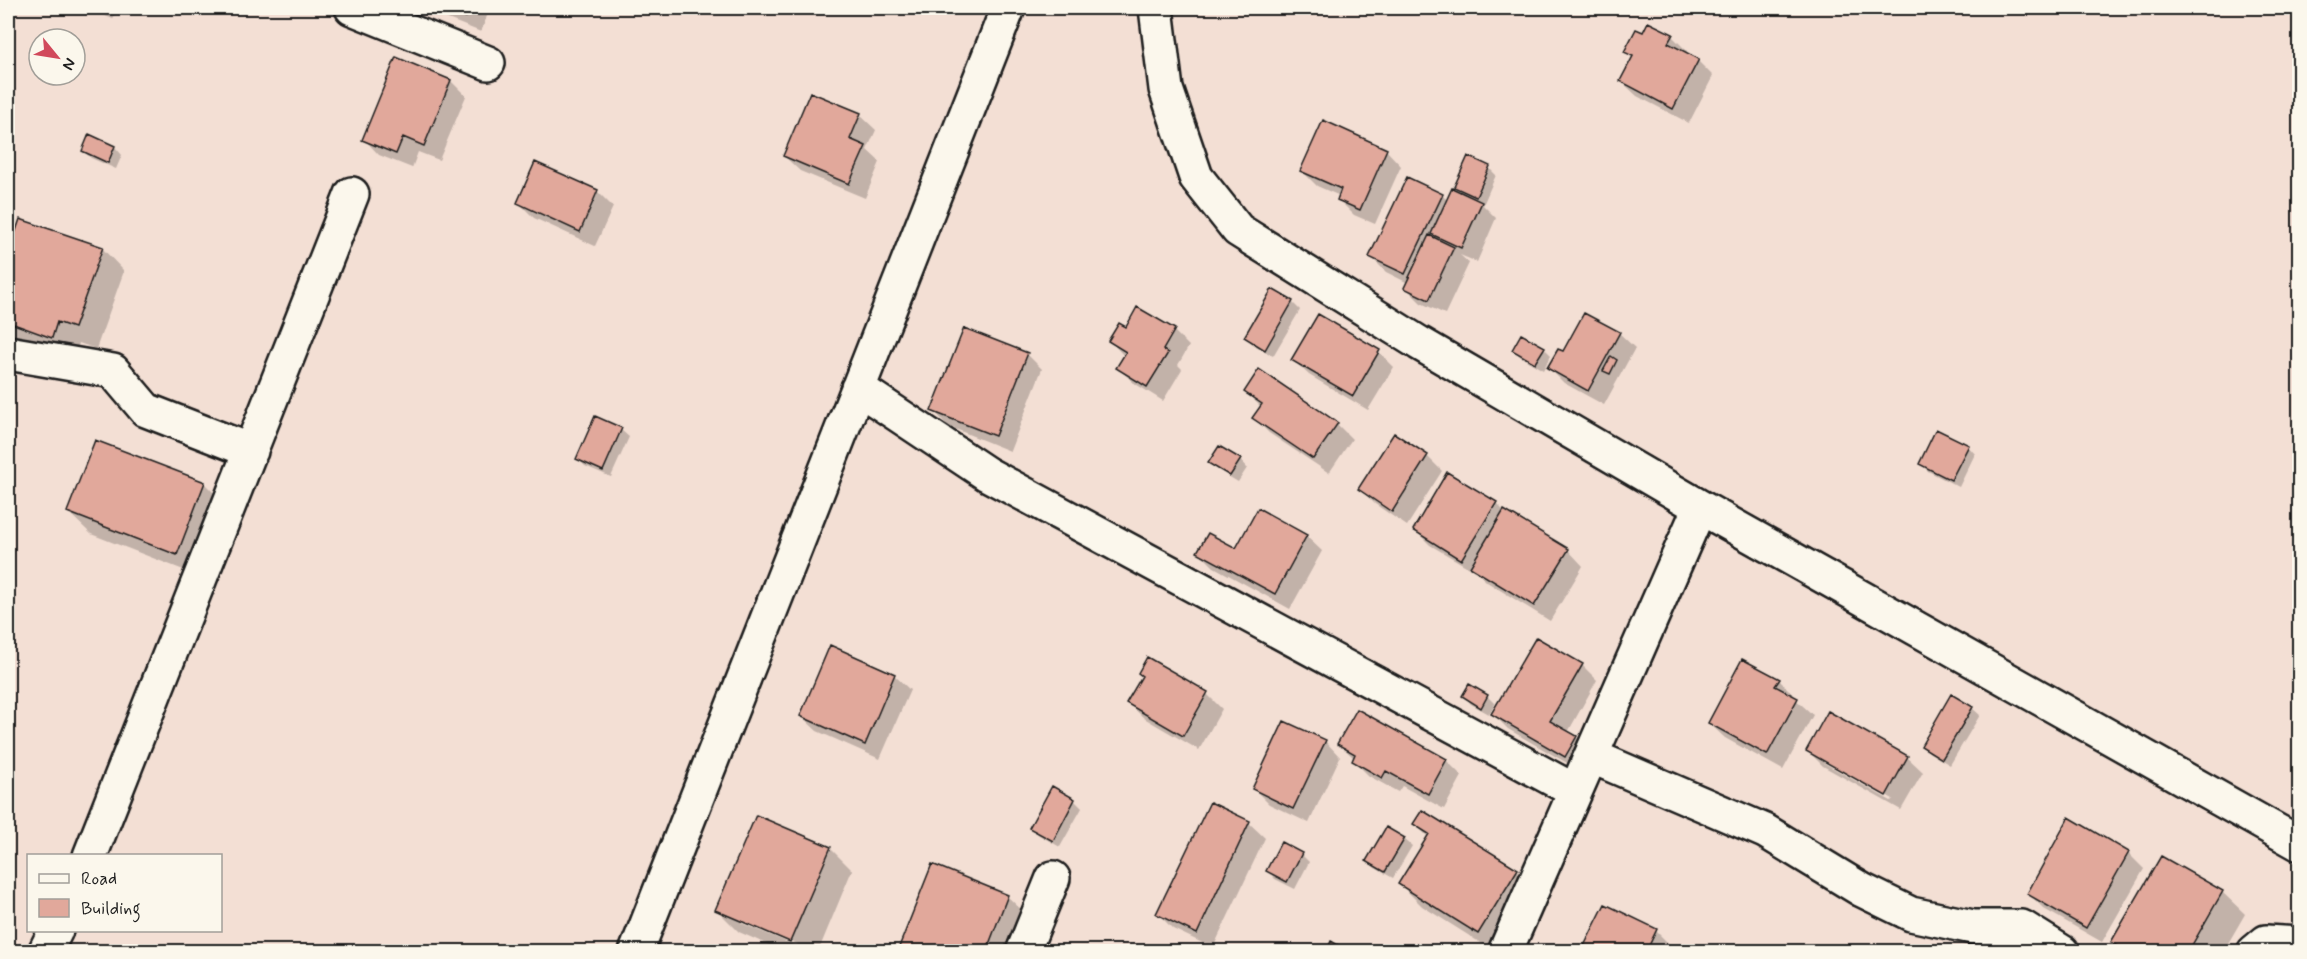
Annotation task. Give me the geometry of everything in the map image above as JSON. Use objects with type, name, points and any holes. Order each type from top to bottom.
[{"type":"street","points":[[352,8],[488,63]]},
{"type":"street","points":[[636,951],[1008,8]]},
{"type":"street","points":[[1156,8],[1166,89],[1196,177],[1238,230],[1419,343],[1700,507],[2300,844]]},
{"type":"street","points":[[90,854],[352,194]]},
{"type":"street","points":[[8,353],[113,371],[146,410],[251,451]]},
{"type":"street","points":[[858,388],[987,474],[1575,790]]},
{"type":"street","points":[[1505,951],[1700,507]]},
{"type":"street","points":[[1591,756],[1766,831],[1862,890],[1911,914],[1973,927],[2022,927],[2062,951]]},
{"type":"street","points":[[1023,951],[1053,878]]},
{"type":"street","points":[[45,951],[55,932]]},
{"type":"street","points":[[2254,951],[2266,942],[2300,944]]},
{"type":"building","points":[[439,8],[469,8],[466,17]]},
{"type":"building","points":[[1648,22],[1673,34],[1668,43],[1699,59],[1673,109],[1620,81],[1633,56],[1624,52],[1636,29],[1643,32]]},
{"type":"building","points":[[396,57],[451,80],[424,146],[403,137],[396,154],[362,140]]},
{"type":"building","points":[[810,92],[861,113],[850,139],[866,146],[849,184],[783,156]]},
{"type":"building","points":[[1323,120],[1387,149],[1360,210],[1337,200],[1341,189],[1300,171]]},
{"type":"building","points":[[89,134],[115,146],[108,163],[82,151]]},
{"type":"building","points":[[1468,156],[1490,166],[1476,197],[1454,187]]},
{"type":"building","points":[[535,162],[598,190],[580,232],[517,203]]},
{"type":"building","points":[[1407,177],[1443,194],[1405,274],[1369,257]]},
{"type":"building","points":[[1452,188],[1482,202],[1461,248],[1431,234]]},
{"type":"building","points":[[20,219],[103,247],[74,328],[57,322],[52,338],[8,322],[8,254]]},
{"type":"building","points":[[1429,235],[1454,247],[1429,300],[1404,288]]},
{"type":"building","points":[[1272,289],[1293,301],[1265,350],[1244,337]]},
{"type":"building","points":[[1137,307],[1175,329],[1163,350],[1168,353],[1147,387],[1116,368],[1126,352],[1108,341],[1119,323],[1126,327]]},
{"type":"building","points":[[1584,313],[1620,332],[1588,391],[1547,368],[1558,349],[1563,351]]},
{"type":"building","points":[[1318,314],[1380,350],[1353,396],[1291,360]]},
{"type":"building","points":[[964,328],[1028,353],[995,436],[931,411]]},
{"type":"building","points":[[1521,334],[1545,347],[1535,363],[1512,350]]},
{"type":"building","points":[[1611,356],[1617,360],[1610,374],[1603,371]]},
{"type":"building","points":[[1259,369],[1338,423],[1313,459],[1252,418],[1262,404],[1244,392]]},
{"type":"building","points":[[595,416],[622,428],[603,471],[576,459]]},
{"type":"building","points":[[1936,429],[1969,445],[1951,480],[1919,464]]},
{"type":"building","points":[[1394,433],[1428,455],[1392,512],[1358,489]]},
{"type":"building","points":[[95,440],[205,482],[177,555],[67,512]]},
{"type":"building","points":[[1219,446],[1241,459],[1230,476],[1208,463]]},
{"type":"building","points":[[1447,472],[1497,502],[1461,560],[1413,530]]},
{"type":"building","points":[[1258,508],[1307,535],[1275,594],[1197,552],[1208,533],[1236,548]]},
{"type":"building","points":[[1504,510],[1569,549],[1534,606],[1470,567]]},
{"type":"building","points":[[1536,637],[1583,664],[1550,721],[1577,736],[1565,757],[1491,714]]},
{"type":"building","points":[[830,645],[895,674],[865,745],[800,716]]},
{"type":"building","points":[[1147,657],[1208,692],[1183,736],[1126,703],[1142,676],[1138,673]]},
{"type":"building","points":[[1742,659],[1780,679],[1775,686],[1798,698],[1767,755],[1708,723]]},
{"type":"building","points":[[1469,684],[1488,695],[1481,708],[1462,696]]},
{"type":"building","points":[[1951,694],[1973,707],[1942,759],[1921,746]]},
{"type":"building","points":[[1357,709],[1447,759],[1428,794],[1386,771],[1382,778],[1352,761],[1355,754],[1337,744]]},
{"type":"building","points":[[1828,711],[1908,756],[1886,796],[1806,751]]},
{"type":"building","points":[[1284,721],[1326,740],[1293,809],[1252,789]]},
{"type":"building","points":[[1052,786],[1075,799],[1053,841],[1029,828]]},
{"type":"building","points":[[1210,802],[1250,821],[1197,934],[1156,914]]},
{"type":"building","points":[[1422,810],[1518,869],[1478,934],[1398,884],[1429,834],[1413,824]]},
{"type":"building","points":[[756,815],[831,847],[790,942],[715,910]]},
{"type":"building","points":[[2069,817],[2129,852],[2086,928],[2027,894]]},
{"type":"building","points":[[1386,827],[1405,838],[1385,872],[1366,861]]},
{"type":"building","points":[[1281,842],[1302,853],[1287,882],[1266,871]]},
{"type":"building","points":[[2161,856],[2223,891],[2188,952],[2128,952],[2111,942]]},
{"type":"building","points":[[932,864],[1008,895],[986,952],[897,952]]},
{"type":"building","points":[[1605,904],[1657,929],[1646,952],[1581,952]]},
{"type":"building","points":[[1331,941],[1350,952],[1326,952]]}]
